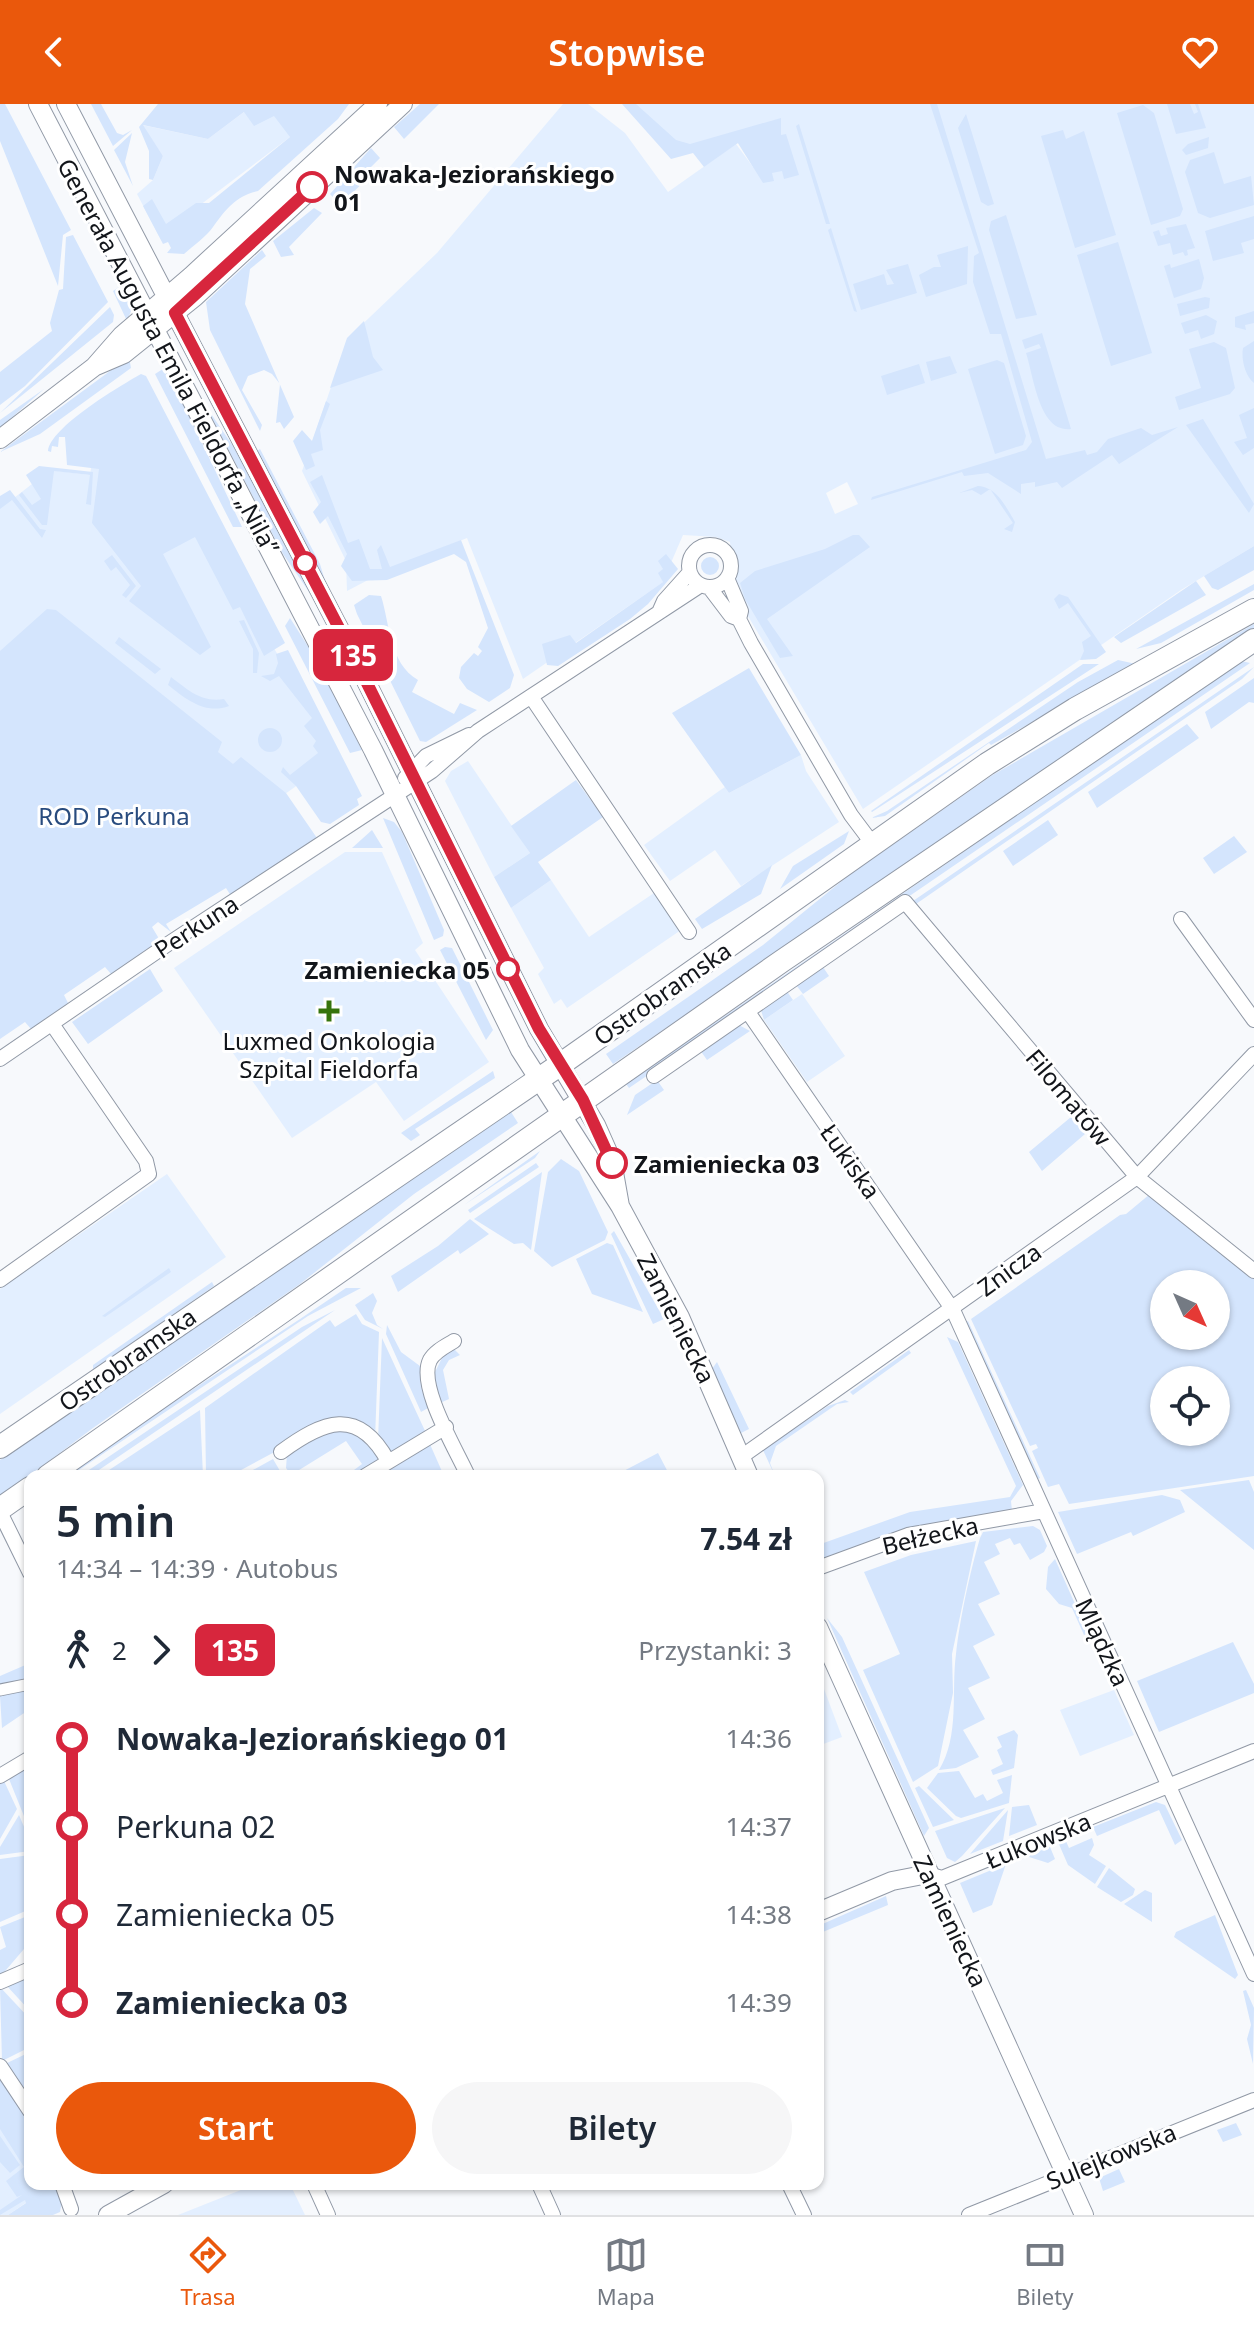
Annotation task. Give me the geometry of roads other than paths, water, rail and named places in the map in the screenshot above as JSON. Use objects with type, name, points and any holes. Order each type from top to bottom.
[{"type":"main road","name":"Ostrobramska","points":[[0,1447],[561,1064],[872,843],[1045,726],[1254,610]]},
{"type":"main road","name":"Ostrobramska","points":[[57,1470],[583,1100],[1253,643]]},
{"type":"main road","points":[[0,1510],[24,1492]]},
{"type":"street","name":"Generała Augusta Emila Fieldorfa „Nila”","points":[[38,104],[394,795],[517,1044],[538,1079]]},
{"type":"street","name":"Generała Augusta Emila Fieldorfa „Nila”","points":[[66,104],[412,775],[539,1029],[583,1100]]},
{"type":"street","points":[[171,306],[378,104]]},
{"type":"street","points":[[0,439],[94,367],[116,359],[152,322],[403,104]]},
{"type":"street","points":[[739,619],[741,611],[727,578],[729,557],[713,545],[695,551],[690,560],[690,572],[731,616],[739,619],[845,805],[872,843]]},
{"type":"street","name":"Perkuna","points":[[660,610],[664,601],[690,572]]},
{"type":"street","points":[[705,586],[727,578]]},
{"type":"street","name":"Perkuna","points":[[0,1059],[394,795],[412,775],[450,757],[478,731],[532,698],[660,610],[673,606],[705,586]]},
{"type":"street","points":[[532,698],[689,932]]},
{"type":"street","name":"Filomatów","points":[[748,1012],[905,902],[1137,1177],[1254,1271]]},
{"type":"street","points":[[1181,919],[1254,1020]]},
{"type":"street","points":[[654,1076],[748,1012]]},
{"type":"street","name":"Łukiska","points":[[748,1012],[953,1310]]},
{"type":"street","points":[[0,1280],[149,1174],[146,1161],[52,1024]]},
{"type":"street","name":"Znicza","points":[[741,1457],[1137,1177],[1254,1054]]},
{"type":"street","name":"Zamieniecka","points":[[538,1079],[563,1114],[607,1191],[620,1206],[695,1348],[746,1470]]},
{"type":"street","name":"Zamieniecka","points":[[583,1100],[612,1161],[620,1206]]},
{"type":"street","name":"Mlądzka","points":[[953,1310],[1254,1974]]},
{"type":"street","points":[[454,1341],[438,1352],[426,1374],[428,1390],[465,1470]]},
{"type":"street","points":[[281,1452],[315,1430],[341,1422],[362,1431],[388,1461]]},
{"type":"street","points":[[374,1470],[446,1427]]},
{"type":"street","points":[[0,1510],[24,1560]]},
{"type":"street","name":"Bełżecka","points":[[824,1566],[908,1535],[1044,1511]]},
{"type":"street","name":"Zamieniecka","points":[[824,1640],[1084,2215]]},
{"type":"street","points":[[0,1690],[24,1685]]},
{"type":"street","name":"Łukowska","points":[[824,1909],[892,1881],[928,1874],[942,1878],[1254,1751]]},
{"type":"street","points":[[0,1776],[24,1762]]},
{"type":"street","points":[[0,1982],[24,1972]]},
{"type":"street","points":[[0,2066],[24,2102]]},
{"type":"street","name":"Sulejkowska","points":[[969,2215],[1254,2100]]},
{"type":"street","points":[[64,2190],[71,2209]]},
{"type":"street","points":[[108,2215],[153,2190]]},
{"type":"street","points":[[317,2190],[328,2215]]},
{"type":"street","points":[[542,2190],[553,2215]]},
{"type":"street","points":[[792,2190],[804,2215]]},
{"type":"place","name":"Nowaka-Jeziorańskiego 01","points":[[312,187]]},
{"type":"place","name":"Zamieniecka 05","points":[[508,969]]},
{"type":"place","name":"Luxmed Onkologia Szpital Fieldorfa","points":[[329,1011]]},
{"type":"place","name":"Zamieniecka 03","points":[[612,1163]]},
{"type":"park label","name":"ROD Perkuna","points":[[114,815]]}]
